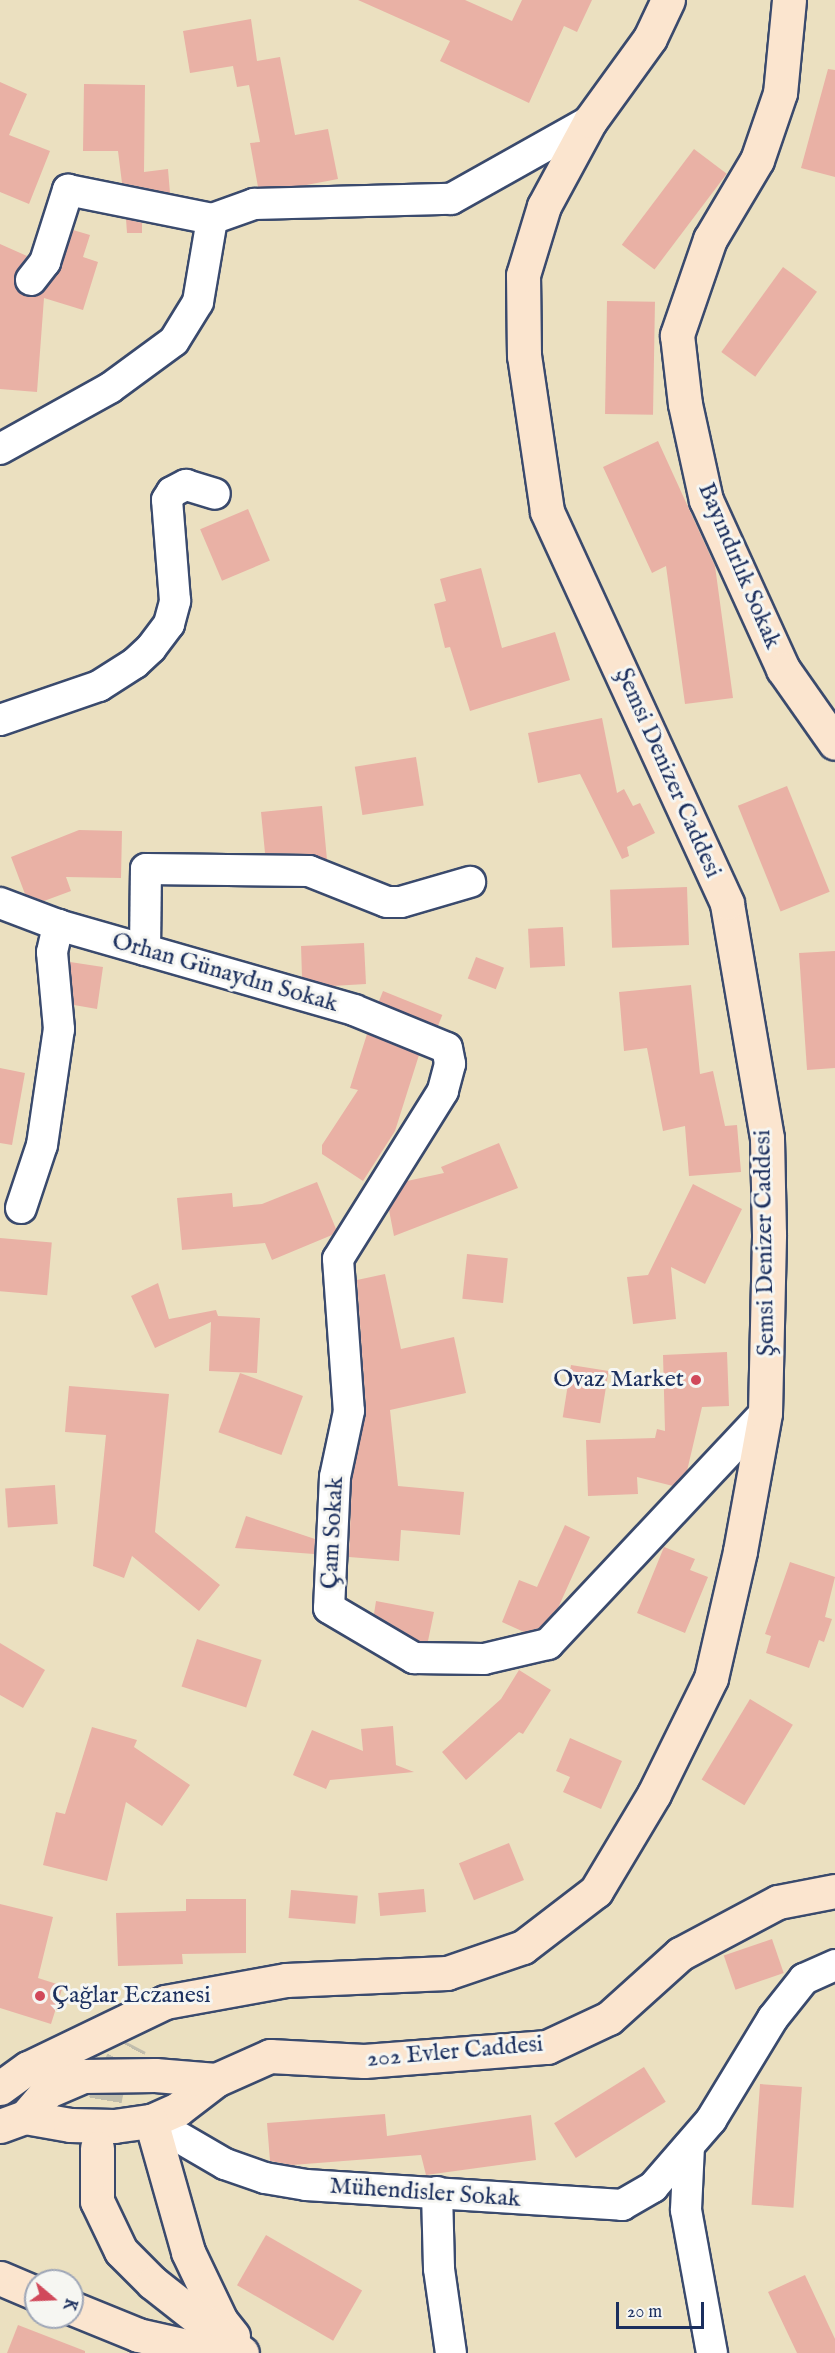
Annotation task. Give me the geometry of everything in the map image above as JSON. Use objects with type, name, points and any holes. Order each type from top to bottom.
[{"type":"main road","name":"Şemsi Denizer Caddesi","points":[[0,2088],[28,2068],[165,2002],[286,1980],[447,1973],[523,1947],[596,1891],[654,1794],[711,1678],[740,1551],[765,1413],[769,1234],[767,1138],[727,903],[547,511],[526,367],[523,274],[544,206],[590,121],[650,38],[668,0]]},
{"type":"main road","name":"Bayındırlık Sokak","points":[[789,0],[780,93],[757,160],[710,239],[677,335],[685,404],[706,500],[783,669],[835,743]]},
{"type":"main road","name":"202 Evler Caddesi","points":[[12,2121],[70,2126],[114,2126],[151,2121],[178,2109],[216,2080],[270,2056],[364,2061],[547,2047],[609,2018],[680,1953],[778,1902],[835,1892]]},
{"type":"main road","points":[[131,2044],[165,2002]]},
{"type":"main road","name":"202 Evler Caddesi","points":[[12,2121],[48,2091],[83,2076],[155,2074],[216,2080]]},
{"type":"main road","points":[[151,2121],[188,2252],[221,2321],[244,2353]]},
{"type":"main road","points":[[97,2148],[97,2201],[121,2251],[153,2283],[244,2353]]},
{"type":"main road","points":[[0,2278],[24,2288]]},
{"type":"main road","points":[[84,2313],[138,2335],[218,2353]]},
{"type":"street","points":[[31,280],[45,262],[68,190],[212,219],[254,204],[451,199],[590,121]]},
{"type":"street","points":[[0,449],[110,388],[174,341],[198,302],[212,219]]},
{"type":"street","points":[[0,720],[99,686],[135,663],[151,648],[169,624],[176,601],[167,500],[172,492],[186,485],[215,494]]},
{"type":"street","points":[[145,950],[146,869],[309,871],[387,902],[401,902],[470,882]]},
{"type":"street","name":"Orhan Günaydın Sokak","points":[[0,903],[58,925],[354,1010],[447,1048]]},
{"type":"street","points":[[21,1208],[42,1144],[59,1029],[52,952],[58,925]]},
{"type":"street","name":"Çam Sokak","points":[[447,1048],[450,1064],[443,1091],[338,1258],[349,1411],[335,1477],[329,1608],[414,1658],[484,1659],[548,1644],[765,1413]]},
{"type":"street","name":"Mühendisler Sokak","points":[[151,2121],[225,2164],[265,2178],[306,2185],[622,2205],[652,2187],[711,2120],[773,2018],[804,1979],[835,1965]]},
{"type":"street","points":[[689,2146],[686,2210],[712,2353]]},
{"type":"street","points":[[437,2192],[439,2269],[451,2353]]},
{"type":"building","points":[[358,0],[465,0],[512,21],[522,0],[592,0],[577,32],[564,26],[529,103],[440,61],[450,41]]},
{"type":"building","points":[[251,19],[257,61],[280,57],[295,135],[328,129],[338,179],[301,186],[258,187],[250,143],[260,142],[249,85],[237,87],[233,66],[190,73],[183,31]]},
{"type":"building","points":[[828,69],[835,70],[835,177],[801,168]]},
{"type":"building","points":[[0,82],[27,94],[9,135],[50,151],[29,204],[0,192]]},
{"type":"building","points":[[84,84],[145,85],[144,172],[168,169],[170,193],[122,183],[118,151],[83,151]]},
{"type":"building","points":[[694,149],[727,174],[655,270],[622,245]]},
{"type":"building","points":[[126,219],[142,223],[142,233],[127,233]]},
{"type":"building","points":[[73,230],[90,235],[83,257],[98,262],[83,310],[44,298],[37,392],[0,389],[0,244],[27,256],[17,270],[15,286],[21,294],[37,296],[59,272]]},
{"type":"building","points":[[783,267],[817,292],[755,377],[721,352]]},
{"type":"building","points":[[607,301],[655,302],[653,415],[605,414]]},
{"type":"building","points":[[658,441],[715,566],[733,698],[685,704],[666,566],[652,573],[603,467]]},
{"type":"building","points":[[248,509],[270,561],[222,581],[200,529]]},
{"type":"building","points":[[481,568],[502,648],[555,632],[570,680],[470,711],[450,647],[445,648],[434,604],[446,601],[440,579]]},
{"type":"building","points":[[602,718],[617,793],[624,789],[633,806],[640,803],[655,833],[627,847],[629,856],[622,859],[580,774],[538,783],[528,733]]},
{"type":"building","points":[[416,757],[424,805],[362,815],[355,767]]},
{"type":"building","points":[[787,786],[830,892],[781,912],[738,806]]},
{"type":"building","points":[[322,806],[327,860],[309,854],[265,853],[261,812]]},
{"type":"building","points":[[79,830],[122,831],[121,878],[66,877],[71,891],[44,901],[25,894],[11,857]]},
{"type":"building","points":[[687,887],[689,945],[612,948],[610,890]]},
{"type":"building","points":[[563,927],[565,966],[530,968],[528,929]]},
{"type":"building","points":[[364,943],[366,984],[332,986],[302,977],[301,946]]},
{"type":"building","points":[[835,951],[835,1068],[807,1070],[799,953]]},
{"type":"building","points":[[476,957],[504,968],[496,989],[468,978]]},
{"type":"building","points":[[70,962],[103,967],[97,1009],[74,1005]]},
{"type":"building","points":[[691,985],[700,1074],[713,1071],[725,1126],[737,1125],[741,1172],[689,1176],[685,1126],[663,1131],[647,1048],[624,1051],[619,992]]},
{"type":"building","points":[[383,991],[442,1015],[438,1026],[379,1002]]},
{"type":"building","points":[[367,1034],[419,1055],[395,1131],[363,1181],[322,1154],[322,1145],[358,1090],[350,1088]]},
{"type":"building","points":[[0,1068],[25,1073],[12,1145],[0,1143]]},
{"type":"building","points":[[499,1143],[518,1188],[394,1236],[389,1210],[407,1181],[444,1173],[441,1167]]},
{"type":"building","points":[[317,1182],[336,1229],[332,1235],[272,1260],[265,1243],[182,1250],[177,1198],[232,1193],[233,1207],[262,1204]]},
{"type":"building","points":[[693,1184],[742,1209],[705,1284],[671,1267],[676,1319],[633,1324],[627,1277],[648,1275]]},
{"type":"building","points":[[0,1238],[52,1243],[47,1295],[0,1291]]},
{"type":"building","points":[[467,1254],[508,1258],[503,1303],[462,1299]]},
{"type":"building","points":[[385,1274],[401,1349],[454,1337],[466,1393],[390,1410],[398,1486],[464,1492],[460,1535],[401,1530],[399,1561],[349,1557],[352,1479],[366,1410],[357,1280]]},
{"type":"building","points":[[158,1283],[169,1319],[216,1310],[218,1316],[260,1318],[257,1373],[209,1371],[211,1322],[155,1348],[131,1296]]},
{"type":"building","points":[[727,1352],[729,1406],[702,1407],[687,1471],[673,1486],[637,1477],[638,1494],[588,1496],[586,1440],[655,1438],[657,1429],[665,1431],[663,1355]]},
{"type":"building","points":[[571,1365],[609,1371],[600,1423],[563,1417]]},
{"type":"building","points":[[240,1373],[303,1396],[281,1455],[218,1432]]},
{"type":"building","points":[[69,1386],[169,1394],[155,1532],[220,1585],[199,1611],[132,1556],[124,1578],[93,1566],[106,1435],[65,1432]]},
{"type":"building","points":[[55,1485],[58,1524],[8,1527],[5,1488]]},
{"type":"building","points":[[246,1516],[315,1539],[314,1554],[235,1548]]},
{"type":"building","points":[[565,1525],[590,1537],[558,1608],[539,1628],[524,1632],[502,1622],[519,1580],[537,1587]]},
{"type":"building","points":[[664,1547],[695,1559],[690,1570],[708,1577],[685,1633],[637,1613]]},
{"type":"building","points":[[790,1562],[835,1577],[825,1617],[832,1619],[824,1642],[819,1640],[809,1668],[766,1653],[771,1636],[765,1634]]},
{"type":"building","points":[[376,1601],[434,1612],[428,1641],[419,1641],[374,1614]]},
{"type":"building","points":[[197,1639],[262,1660],[246,1708],[182,1687]]},
{"type":"building","points":[[0,1643],[45,1670],[23,1708],[0,1695]]},
{"type":"building","points":[[519,1670],[551,1690],[523,1734],[519,1732],[466,1780],[442,1752],[501,1699]]},
{"type":"building","points":[[750,1699],[793,1725],[744,1805],[702,1780]]},
{"type":"building","points":[[393,1726],[396,1765],[414,1772],[330,1780],[326,1789],[293,1775],[312,1730],[363,1751],[361,1729]]},
{"type":"building","points":[[92,1727],[137,1740],[134,1747],[190,1785],[162,1826],[126,1802],[107,1881],[43,1865],[56,1812],[65,1814]]},
{"type":"building","points":[[570,1738],[622,1761],[601,1809],[563,1792],[570,1777],[556,1771]]},
{"type":"building","points":[[509,1843],[524,1880],[474,1900],[459,1863]]},
{"type":"building","points":[[424,1889],[426,1912],[380,1916],[378,1893]]},
{"type":"building","points":[[291,1890],[358,1896],[355,1924],[289,1918]]},
{"type":"building","points":[[186,1899],[246,1899],[246,1953],[182,1954],[183,1964],[118,1966],[116,1913],[186,1911]]},
{"type":"building","points":[[0,1904],[53,1917],[38,1978],[63,1986],[51,2024],[0,2008]]},
{"type":"building","points":[[772,1939],[784,1973],[735,1990],[724,1956]]},
{"type":"building","points":[[644,2067],[666,2102],[576,2158],[554,2123]]},
{"type":"building","points":[[760,2084],[802,2087],[793,2208],[752,2205]]},
{"type":"building","points":[[385,2114],[387,2136],[531,2115],[536,2160],[426,2175],[421,2155],[292,2165],[270,2161],[267,2123]]},
{"type":"building","points":[[266,2235],[362,2290],[333,2341],[237,2285]]},
{"type":"building","points":[[805,2275],[835,2339],[835,2353],[797,2353],[768,2292]]},
{"type":"building","points":[[18,2325],[85,2351],[85,2353],[7,2353]]},
{"type":"tunnel","points":[[97,2148],[107,2090],[131,2044]]},
{"type":"place","name":"Ovaz Market","points":[[696,1380]]},
{"type":"place","name":"Çağlar Eczanesi","points":[[40,1996]]}]
